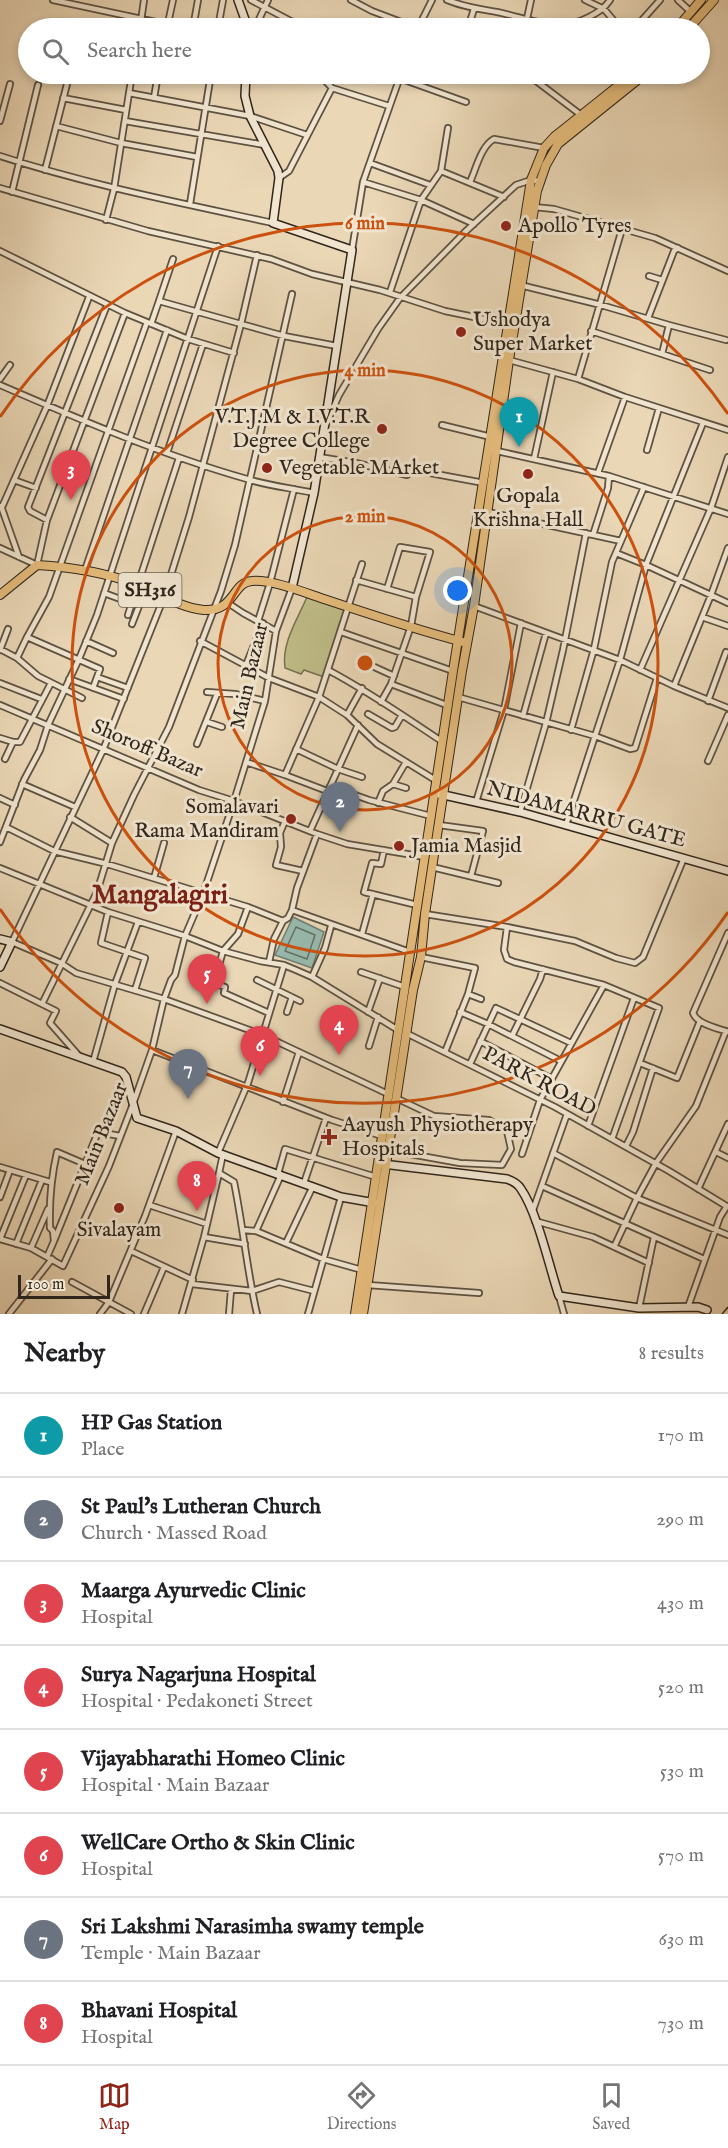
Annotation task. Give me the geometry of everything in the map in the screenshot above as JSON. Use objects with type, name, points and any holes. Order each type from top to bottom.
[{"type":"main road","points":[[685,18],[701,0]]},
{"type":"main road","points":[[698,18],[714,0]]},
{"type":"main road","points":[[441,783],[443,742],[453,671],[484,483],[495,438],[509,360],[517,285],[535,181],[544,148],[560,132],[620,84]]},
{"type":"main road","points":[[355,1314],[376,1204],[376,1177],[388,1150],[392,1096],[417,905],[432,816],[439,794],[474,606],[497,451],[495,438],[508,324],[534,207],[535,181],[558,144],[633,84]]},
{"type":"main road","points":[[0,595],[37,565]]},
{"type":"main road","name":"SH316","points":[[37,565],[60,566],[111,576],[202,610],[213,609]]},
{"type":"main road","points":[[213,609],[228,603],[238,589],[248,582],[270,583],[467,643]]},
{"type":"main road","points":[[402,1031],[421,957],[425,914],[439,825],[439,794]]},
{"type":"main road","points":[[363,1314],[382,1164],[382,1136],[392,1096]]},
{"type":"street","points":[[53,0],[132,18]]},
{"type":"street","points":[[141,18],[144,0]]},
{"type":"street","points":[[169,18],[172,0]]},
{"type":"street","points":[[195,18],[198,0]]},
{"type":"street","points":[[219,18],[222,0]]},
{"type":"street","points":[[238,0],[244,18]]},
{"type":"street","points":[[251,0],[285,18]]},
{"type":"street","points":[[260,18],[268,0]]},
{"type":"street","points":[[351,0],[391,18]]},
{"type":"street","points":[[422,18],[432,0]]},
{"type":"street","points":[[447,0],[462,7],[499,12],[519,18]]},
{"type":"street","points":[[526,18],[531,0]]},
{"type":"street","points":[[585,0],[604,9],[612,18]]},
{"type":"street","points":[[587,18],[604,9],[610,0]]},
{"type":"street","points":[[644,18],[660,0]]},
{"type":"street","points":[[678,0],[691,12]]},
{"type":"street","points":[[471,18],[474,9]]},
{"type":"street","points":[[0,121],[10,84]]},
{"type":"street","points":[[45,170],[66,84]]},
{"type":"street","points":[[106,220],[114,189],[130,84]]},
{"type":"street","points":[[154,98],[156,84]]},
{"type":"street","points":[[190,204],[209,84]]},
{"type":"street","points":[[246,84],[245,96],[250,116],[278,171],[273,223]]},
{"type":"street","points":[[328,84],[332,88],[389,106]]},
{"type":"street","name":"Main Bazaar","points":[[50,1258],[63,1266],[109,1166],[134,1104],[152,1050],[164,999],[175,975],[184,936],[203,894],[265,701],[276,631],[292,588],[314,493],[363,182],[397,84]]},
{"type":"street","points":[[420,84],[466,102]]},
{"type":"street","points":[[540,84],[581,115]]},
{"type":"street","points":[[12,192],[38,85]]},
{"type":"street","points":[[279,178],[289,171],[332,88]]},
{"type":"street","points":[[129,93],[250,116],[307,135]]},
{"type":"street","points":[[63,98],[126,110]]},
{"type":"street","points":[[125,121],[265,145]]},
{"type":"street","points":[[56,126],[121,143],[197,158]]},
{"type":"street","points":[[390,292],[421,200],[441,171],[448,128]]},
{"type":"street","points":[[470,182],[485,148],[494,139],[544,148]]},
{"type":"street","points":[[0,156],[114,189],[273,223],[352,250]]},
{"type":"street","points":[[370,163],[430,184]]},
{"type":"street","points":[[441,171],[504,197]]},
{"type":"street","points":[[326,424],[339,395],[378,329],[400,298],[516,185],[535,181]]},
{"type":"street","points":[[363,182],[421,200],[474,224]]},
{"type":"street","points":[[0,188],[106,220],[257,255],[312,274],[390,292],[400,298],[446,311],[508,324]]},
{"type":"street","points":[[534,207],[554,209],[656,238],[728,270]]},
{"type":"street","points":[[578,379],[622,229]]},
{"type":"street","points":[[0,842],[22,784],[40,750],[48,725],[79,659],[111,576],[218,246]]},
{"type":"street","points":[[648,318],[674,251],[678,248]]},
{"type":"street","points":[[0,251],[125,313],[188,339],[234,353]]},
{"type":"street","points":[[0,967],[103,750],[164,597],[234,353],[257,255]]},
{"type":"street","points":[[17,658],[49,597],[173,259]]},
{"type":"street","points":[[649,276],[662,280]]},
{"type":"street","points":[[517,285],[601,305],[726,340]]},
{"type":"street","points":[[42,1004],[97,892],[112,843],[169,727],[229,565],[292,294]]},
{"type":"street","points":[[19,557],[1,506],[47,406],[89,297]]},
{"type":"street","points":[[159,301],[284,336],[337,346]]},
{"type":"street","points":[[47,520],[28,510],[107,305]]},
{"type":"street","points":[[0,548],[37,565],[47,520],[125,313]]},
{"type":"street","points":[[662,354],[669,325]]},
{"type":"street","points":[[85,570],[167,330]]},
{"type":"street","points":[[591,331],[710,370]]},
{"type":"street","points":[[167,453],[203,344]]},
{"type":"street","points":[[509,360],[578,379],[625,397],[728,430]]},
{"type":"street","points":[[0,379],[10,365]]},
{"type":"street","points":[[534,459],[552,372]]},
{"type":"street","points":[[0,385],[64,414],[179,458],[250,480],[314,493]]},
{"type":"street","points":[[598,474],[625,397]]},
{"type":"street","points":[[647,450],[659,408]]},
{"type":"street","points":[[566,825],[620,660],[646,565],[703,423]]},
{"type":"street","points":[[442,425],[495,438]]},
{"type":"street","points":[[497,451],[609,476],[728,514]]},
{"type":"street","points":[[319,457],[407,475],[414,470],[484,483]]},
{"type":"street","points":[[640,670],[711,508],[728,457]]},
{"type":"street","points":[[128,615],[179,458]]},
{"type":"street","points":[[593,535],[608,488],[609,476]]},
{"type":"street","points":[[14,480],[36,488]]},
{"type":"street","points":[[571,730],[594,650],[612,562],[644,487]]},
{"type":"street","points":[[246,665],[260,622],[294,489]]},
{"type":"street","points":[[488,512],[621,541]]},
{"type":"street","points":[[520,812],[546,723],[586,533]]},
{"type":"street","points":[[381,702],[391,684],[411,626],[416,597],[430,555],[428,551],[400,547],[387,588]]},
{"type":"street","points":[[674,686],[728,548]]},
{"type":"street","points":[[616,553],[728,603]]},
{"type":"street","points":[[285,775],[319,697],[362,564]]},
{"type":"street","points":[[356,580],[416,597]]},
{"type":"street","points":[[104,593],[139,606],[132,624]]},
{"type":"street","points":[[228,603],[276,631]]},
{"type":"street","points":[[474,606],[620,660],[674,686],[728,708]]},
{"type":"street","points":[[702,617],[728,626]]},
{"type":"street","points":[[476,802],[504,710],[521,623]]},
{"type":"street","points":[[8,629],[0,650],[17,658],[38,676],[82,698]]},
{"type":"street","points":[[341,632],[453,671]]},
{"type":"street","points":[[523,716],[546,633]]},
{"type":"street","points":[[27,637],[100,669],[93,688]]},
{"type":"street","points":[[86,641],[113,652]]},
{"type":"street","points":[[200,641],[269,678],[319,697],[347,716],[377,744],[441,783]]},
{"type":"street","points":[[708,700],[726,652]]},
{"type":"street","points":[[370,665],[394,676]]},
{"type":"street","points":[[328,670],[362,688],[443,742]]},
{"type":"street","points":[[97,677],[128,688]]},
{"type":"street","points":[[458,697],[595,736],[630,749],[635,748],[657,678]]},
{"type":"street","points":[[69,679],[124,699]]},
{"type":"street","points":[[0,683],[41,699]]},
{"type":"street","points":[[0,738],[20,742],[51,683]]},
{"type":"street","points":[[391,684],[449,706]]},
{"type":"street","points":[[347,716],[362,688]]},
{"type":"street","points":[[207,692],[234,694],[265,701]]},
{"type":"street","points":[[197,744],[217,694]]},
{"type":"street","name":"Shoroff Bazar","points":[[0,705],[199,790],[234,801],[317,834],[347,844],[425,857]]},
{"type":"street","points":[[368,714],[392,728],[402,716]]},
{"type":"street","points":[[708,761],[728,715]]},
{"type":"street","points":[[207,722],[222,727]]},
{"type":"street","points":[[310,831],[358,725]]},
{"type":"street","points":[[5,759],[13,742]]},
{"type":"street","points":[[296,749],[338,769],[362,777]]},
{"type":"street","points":[[246,762],[378,803],[432,816]]},
{"type":"street","points":[[378,803],[383,791],[393,784],[406,762]]},
{"type":"street","points":[[22,784],[75,807]]},
{"type":"street","points":[[393,784],[406,788]]},
{"type":"street","name":"NIDAMARRU GATE","points":[[439,794],[520,812],[728,871]]},
{"type":"street","points":[[0,798],[15,805]]},
{"type":"street","points":[[70,817],[112,843]]},
{"type":"street","points":[[0,821],[54,851],[154,878],[248,907],[283,921]]},
{"type":"street","points":[[285,821],[280,833],[276,865],[303,871]]},
{"type":"street","points":[[439,825],[483,831],[471,876]]},
{"type":"street","points":[[269,962],[274,939],[283,921],[288,918],[292,910],[317,834]]},
{"type":"street","points":[[154,878],[164,843]]},
{"type":"street","points":[[384,850],[381,864],[372,863],[364,892],[417,905]]},
{"type":"street","points":[[425,914],[575,941],[616,958],[635,963],[643,957],[684,858]]},
{"type":"street","points":[[432,867],[498,883]]},
{"type":"street","name":"PARK ROAD","points":[[0,868],[108,912],[223,951],[260,962],[284,965],[312,977],[402,1031],[567,1114],[728,1206]]},
{"type":"street","points":[[362,934],[373,894]]},
{"type":"street","points":[[248,907],[238,934],[223,951],[214,983],[225,987],[224,993],[269,1013]]},
{"type":"street","points":[[292,910],[331,926],[362,934],[410,952]]},
{"type":"street","points":[[108,912],[101,943],[145,958],[135,990]]},
{"type":"street","points":[[93,1062],[115,984],[138,922]]},
{"type":"street","points":[[312,977],[325,948],[331,926]]},
{"type":"street","points":[[507,927],[504,950],[507,959],[604,986],[659,1009],[612,1139]]},
{"type":"street","points":[[614,1247],[656,1163],[696,1106],[727,1032],[700,1021],[693,1012],[728,933]]},
{"type":"street","points":[[0,939],[61,963],[76,973],[164,999],[262,1035],[443,1118],[489,1120],[507,1131],[511,1149],[502,1165],[460,1163],[388,1150]]},
{"type":"street","points":[[421,957],[475,968],[468,994],[445,1052]]},
{"type":"street","points":[[182,1314],[204,1237],[219,1173],[220,1153],[246,1087],[284,965]]},
{"type":"street","points":[[512,1036],[543,969]]},
{"type":"street","points":[[361,972],[405,987]]},
{"type":"street","points":[[368,1012],[380,978]]},
{"type":"street","points":[[257,980],[300,1001]]},
{"type":"street","points":[[0,983],[56,1011],[50,1023],[81,1057]]},
{"type":"street","points":[[522,1154],[540,1100],[604,986]]},
{"type":"street","points":[[468,994],[481,999]]},
{"type":"street","points":[[287,1012],[292,997]]},
{"type":"street","points":[[588,1126],[634,998]]},
{"type":"street","points":[[470,1064],[496,1008],[571,1043]]},
{"type":"street","points":[[460,1012],[561,1061]]},
{"type":"street","points":[[369,1046],[378,1017]]},
{"type":"street","points":[[640,1063],[672,1078],[678,1076],[700,1021]]},
{"type":"street","points":[[0,1029],[125,1074],[136,1118],[176,1131],[220,1153],[341,1197],[376,1204]]},
{"type":"street","points":[[480,1041],[552,1079]]},
{"type":"street","points":[[152,1050],[283,1102],[382,1136]]},
{"type":"street","points":[[283,1102],[299,1052]]},
{"type":"street","points":[[626,1146],[633,1132],[653,1068]]},
{"type":"street","points":[[532,1212],[567,1114]]},
{"type":"street","points":[[304,1183],[326,1118]]},
{"type":"street","points":[[698,1189],[728,1124]]},
{"type":"street","points":[[100,1314],[109,1302],[131,1251],[176,1131]]},
{"type":"street","points":[[9,1314],[50,1258],[54,1240],[98,1132],[120,1136]]},
{"type":"street","points":[[256,1231],[280,1174],[285,1149],[311,1159],[376,1177]]},
{"type":"street","points":[[54,1240],[53,1231],[50,1228],[49,1206],[50,1182],[57,1152],[84,1164]]},
{"type":"street","points":[[553,1152],[637,1198],[728,1235]]},
{"type":"street","points":[[716,1152],[728,1158]]},
{"type":"street","points":[[382,1164],[511,1180],[523,1191],[532,1212],[564,1314]]},
{"type":"street","points":[[0,1167],[50,1182]]},
{"type":"street","points":[[0,1197],[10,1170]]},
{"type":"street","points":[[219,1173],[234,1182],[257,1314]]},
{"type":"street","points":[[26,1175],[0,1239],[31,1248],[50,1258]]},
{"type":"street","points":[[16,1244],[42,1180]]},
{"type":"street","points":[[286,1243],[313,1185]]},
{"type":"street","points":[[542,1185],[704,1259]]},
{"type":"street","points":[[308,1314],[341,1197]]},
{"type":"street","points":[[31,1248],[49,1206]]},
{"type":"street","points":[[149,1206],[207,1224]]},
{"type":"street","points":[[688,1308],[720,1217],[728,1206]]},
{"type":"street","points":[[535,1221],[593,1237],[649,1263]]},
{"type":"street","points":[[243,1230],[256,1231],[323,1259],[362,1270]]},
{"type":"street","points":[[204,1237],[245,1244]]},
{"type":"street","points":[[639,1308],[654,1237]]},
{"type":"street","points":[[131,1251],[192,1282],[231,1290],[252,1291],[279,1282],[314,1291]]},
{"type":"street","points":[[144,1314],[164,1267]]},
{"type":"street","points":[[72,1282],[131,1314]]},
{"type":"street","points":[[368,1285],[479,1293]]},
{"type":"street","points":[[229,1314],[231,1290]]},
{"type":"street","points":[[559,1296],[639,1308],[707,1310]]},
{"type":"shaded area","points":[[307,597],[346,610],[324,677],[304,670],[301,674],[285,668],[285,650]]},
{"type":"water","points":[[293,917],[324,932],[312,968],[275,955]]},
{"type":"railway","points":[[722,1314],[728,1307]]},
{"type":"place","name":"Apollo Tyres","points":[[506,226]]},
{"type":"place","name":"Ushodya Super Market","points":[[461,332]]},
{"type":"place","name":"V.T.J.M & I.V.T.R Degree College","points":[[382,429]]},
{"type":"place","name":"HP Gas Station","points":[[519,447]]},
{"type":"place","name":"Vegetable MArket","points":[[267,468]]},
{"type":"place","name":"Gopala Krishna Hall","points":[[528,474]]},
{"type":"place","name":"Maarga Ayurvedic Clinic","points":[[71,500]]},
{"type":"place","name":"Somalavari Rama Mandiram","points":[[291,819]]},
{"type":"place","name":"St Paul's Lutheran Church","points":[[340,832]]},
{"type":"place","name":"Jamia Masjid","points":[[399,846]]},
{"type":"place","name":"Vijayabharathi Homeo Clinic","points":[[207,1004]]},
{"type":"place","name":"Surya Nagarjuna Hospital","points":[[339,1055]]},
{"type":"place","name":"WellCare Ortho & Skin Clinic","points":[[260,1076]]},
{"type":"place","name":"Sri Lakshmi Narasimha swamy temple","points":[[188,1099]]},
{"type":"place","name":"Aayush Physiotherapy Hospitals","points":[[329,1137]]},
{"type":"place","name":"Sivalayam","points":[[119,1208]]},
{"type":"place","name":"Bhavani Hospital","points":[[197,1211]]},
{"type":"district","name":"Mangalagiri","points":[[160,896]]}]
